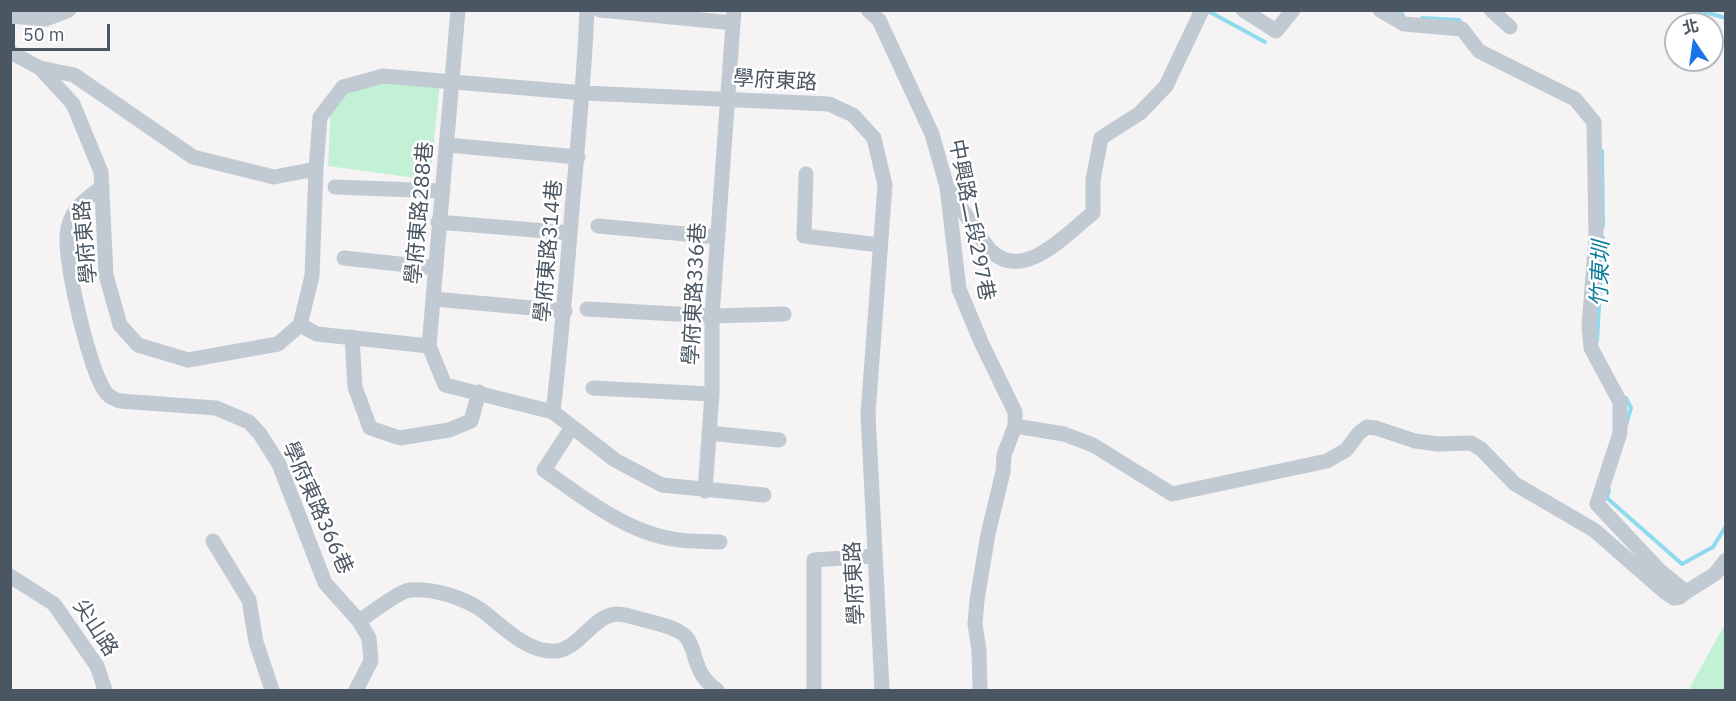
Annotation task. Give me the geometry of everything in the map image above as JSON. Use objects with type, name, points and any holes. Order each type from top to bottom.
[{"type":"street","points":[[10,16],[46,19],[69,10]]},
{"type":"street","name":"學府東路288巷","points":[[429,346],[458,10]]},
{"type":"street","name":"學府東路314巷","points":[[553,412],[565,310],[584,93],[587,10]]},
{"type":"street","points":[[600,10],[734,17]]},
{"type":"street","name":"中興路二段297巷","points":[[868,10],[879,20],[919,103],[942,163],[959,290],[981,342],[1015,411],[1016,426]]},
{"type":"street","points":[[947,187],[990,250],[1003,260],[1019,263],[1036,257],[1093,213],[1093,180],[1101,138],[1140,113],[1166,86],[1202,10]]},
{"type":"street","points":[[1243,10],[1276,31],[1293,10]]},
{"type":"street","points":[[1260,21],[1281,14],[1281,10]]},
{"type":"street","points":[[1380,10],[1404,24],[1462,29],[1479,51],[1575,99],[1594,122],[1596,237],[1589,326],[1591,348],[1620,402],[1620,433],[1597,504],[1659,570],[1686,592]]},
{"type":"street","points":[[1491,10],[1510,27]]},
{"type":"street","name":"學府東路336巷","points":[[705,491],[712,394],[712,316],[734,17]]},
{"type":"street","name":"學府東路","points":[[10,52],[40,68],[74,75],[193,157],[274,177],[316,169]]},
{"type":"street","name":"學府東路","points":[[40,68],[73,104],[101,172],[106,275],[120,325],[138,345],[188,360],[278,344],[300,325],[312,276],[316,169],[321,117],[343,87],[383,76],[451,84],[584,93],[829,105],[853,115],[874,138],[885,185],[868,414],[882,690]]},
{"type":"street","points":[[447,145],[578,157]]},
{"type":"street","points":[[806,174],[804,236],[880,245]]},
{"type":"street","name":"學府東路366巷","points":[[102,187],[79,204],[68,228],[71,278],[84,339],[102,387],[110,397],[120,401],[216,408],[249,422],[260,434],[279,465],[325,583],[359,621],[369,638],[371,661],[356,690]]},
{"type":"street","points":[[335,187],[442,191]]},
{"type":"street","points":[[438,222],[570,233]]},
{"type":"street","points":[[598,226],[718,237]]},
{"type":"street","points":[[344,258],[436,268]]},
{"type":"street","points":[[434,299],[565,310]]},
{"type":"street","points":[[587,309],[712,316],[784,314]]},
{"type":"street","points":[[300,325],[317,334],[429,346],[445,385],[553,412],[615,460],[662,485],[764,495]]},
{"type":"street","points":[[352,337],[355,387],[370,428],[400,438],[448,430],[471,421],[479,393]]},
{"type":"street","points":[[593,388],[712,394]]},
{"type":"street","points":[[980,690],[980,650],[975,624],[980,578],[1003,472],[1004,455],[1016,426],[1064,434],[1093,445],[1172,494],[1327,461],[1346,450],[1359,433],[1367,428],[1376,428],[1415,441],[1438,444],[1471,443],[1481,448],[1515,484],[1594,530],[1674,598],[1680,597],[1715,574],[1725,560]]},
{"type":"street","points":[[572,427],[544,470],[587,500],[633,527],[672,539],[720,542]]},
{"type":"street","points":[[710,434],[779,441]]},
{"type":"street","points":[[213,541],[249,600],[256,642],[272,690]]},
{"type":"street","points":[[814,690],[814,560],[875,556]]},
{"type":"street","name":"尖山路","points":[[10,576],[54,604],[97,666],[105,690]]},
{"type":"street","points":[[359,621],[408,590],[452,595],[478,608],[514,635],[536,647],[555,652],[571,645],[603,619],[616,614],[658,624],[682,633],[689,640],[699,673],[717,690]]},
{"type":"green space","points":[[367,75],[440,82],[430,180],[328,166],[331,102]]},
{"type":"green space","points":[[1725,624],[1725,690],[1692,690],[1690,687]]},
{"type":"waterway","name":"竹東圳","points":[[1396,10],[1403,15]]},
{"type":"waterway","points":[[1697,10],[1726,18]]},
{"type":"waterway","name":"竹東圳","points":[[1210,12],[1265,42]]},
{"type":"waterway","name":"竹東圳","points":[[1422,18],[1459,20],[1463,25]]},
{"type":"waterway","name":"竹東圳","points":[[1602,151],[1603,227]]},
{"type":"waterway","name":"竹東圳","points":[[1597,341],[1603,238]]},
{"type":"waterway","name":"竹東圳","points":[[1626,398],[1631,408],[1626,425]]},
{"type":"waterway","name":"竹東圳","points":[[1609,490],[1607,498],[1682,564],[1713,547],[1726,526]]}]
